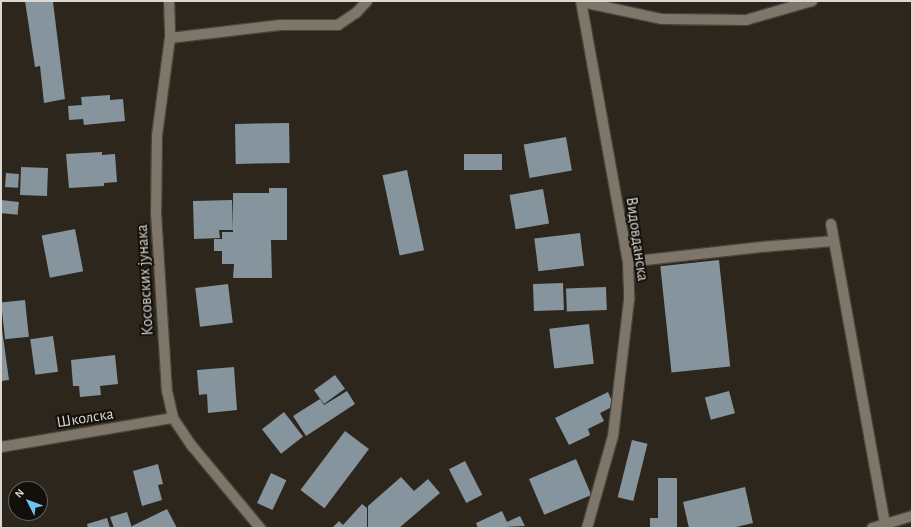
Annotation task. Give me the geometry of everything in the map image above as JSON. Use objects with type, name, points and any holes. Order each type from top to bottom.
[{"type":"street","name":"Косовских јунака","points":[[169,1],[170,38],[157,135],[156,213],[163,348],[167,391],[173,418],[192,446],[260,528]]},
{"type":"street","points":[[170,38],[280,25],[338,25],[356,13],[367,1]]},
{"type":"street","points":[[581,2],[662,19],[746,20],[812,1]]},
{"type":"street","name":"Видовданска","points":[[581,2],[628,262],[629,300],[613,436],[586,528]]},
{"type":"street","points":[[831,224],[885,524]]},
{"type":"street","points":[[628,262],[761,247],[834,241]]},
{"type":"street","name":"Школска","points":[[1,447],[173,418]]},
{"type":"street","points":[[872,528],[912,516]]},
{"type":"building","points":[[25,1],[57,1],[53,2],[65,99],[44,103],[40,66],[35,67]]},
{"type":"building","points":[[110,95],[110,100],[123,99],[125,121],[84,125],[83,119],[69,120],[68,106],[82,105],[81,97]]},
{"type":"building","points":[[289,123],[290,163],[236,164],[235,124]]},
{"type":"building","points":[[566,137],[572,170],[530,178],[524,144]]},
{"type":"building","points":[[102,152],[102,155],[115,154],[117,182],[104,183],[104,186],[69,188],[66,154]]},
{"type":"building","points":[[464,154],[502,154],[502,170],[464,170]]},
{"type":"building","points":[[21,167],[48,168],[47,196],[20,195]]},
{"type":"building","points":[[407,170],[424,250],[400,255],[383,175]]},
{"type":"building","points":[[6,173],[19,174],[18,188],[5,187]]},
{"type":"building","points":[[269,188],[287,188],[287,240],[271,240],[272,278],[233,278],[234,264],[222,264],[222,251],[214,251],[214,239],[222,239],[222,232],[233,232],[233,193],[269,193]]},
{"type":"building","points":[[543,189],[549,223],[516,229],[510,195]]},
{"type":"building","points":[[1,200],[19,202],[18,215],[1,213]]},
{"type":"building","points":[[232,200],[233,230],[219,230],[220,238],[194,239],[193,201]]},
{"type":"building","points":[[75,229],[83,271],[50,278],[42,235]]},
{"type":"building","points":[[580,233],[584,266],[538,271],[534,239]]},
{"type":"building","points":[[719,260],[730,366],[672,373],[660,266]]},
{"type":"building","points":[[563,283],[564,310],[534,311],[533,284]]},
{"type":"building","points":[[228,284],[233,323],[200,327],[195,288]]},
{"type":"building","points":[[606,287],[607,310],[567,311],[566,288]]},
{"type":"building","points":[[25,300],[29,337],[5,339],[1,303]]},
{"type":"building","points":[[1,322],[9,380],[1,381]]},
{"type":"building","points":[[589,324],[594,364],[554,369],[549,329]]},
{"type":"building","points":[[53,336],[58,372],[35,375],[30,339]]},
{"type":"building","points":[[115,355],[118,384],[100,386],[101,395],[80,397],[79,386],[73,386],[71,360]]},
{"type":"building","points":[[234,367],[237,410],[208,413],[207,394],[199,395],[197,370]]},
{"type":"building","points":[[335,375],[345,389],[324,404],[314,390]]},
{"type":"building","points":[[347,391],[355,404],[306,436],[293,416],[320,399],[324,405]]},
{"type":"building","points":[[729,391],[735,413],[711,420],[705,397]]},
{"type":"building","points":[[608,392],[614,406],[600,413],[604,421],[588,429],[590,435],[569,445],[555,418]]},
{"type":"building","points":[[284,412],[303,436],[281,454],[262,429]]},
{"type":"building","points":[[345,431],[369,449],[324,508],[300,490]]},
{"type":"building","points":[[632,440],[648,444],[633,501],[618,497]]},
{"type":"building","points":[[576,459],[591,495],[544,515],[529,479]]},
{"type":"building","points":[[465,461],[482,495],[466,503],[449,469]]},
{"type":"building","points":[[158,464],[163,484],[158,485],[162,500],[142,506],[133,471]]},
{"type":"building","points":[[271,473],[286,480],[272,510],[257,503]]},
{"type":"building","points":[[401,477],[414,491],[428,479],[440,493],[399,528],[368,528],[368,506]]},
{"type":"building","points":[[658,478],[677,478],[677,528],[650,528],[650,518],[658,518]]},
{"type":"building","points":[[745,487],[753,523],[732,528],[689,528],[683,502]]},
{"type":"building","points":[[362,504],[367,508],[367,528],[332,528],[339,521],[343,525]]},
{"type":"building","points":[[167,509],[177,528],[133,528],[132,526]]},
{"type":"building","points":[[502,511],[507,522],[520,516],[525,526],[478,528],[476,523]]},
{"type":"building","points":[[127,512],[132,528],[114,528],[110,517]]},
{"type":"building","points":[[107,518],[110,528],[88,528],[87,524]]}]
